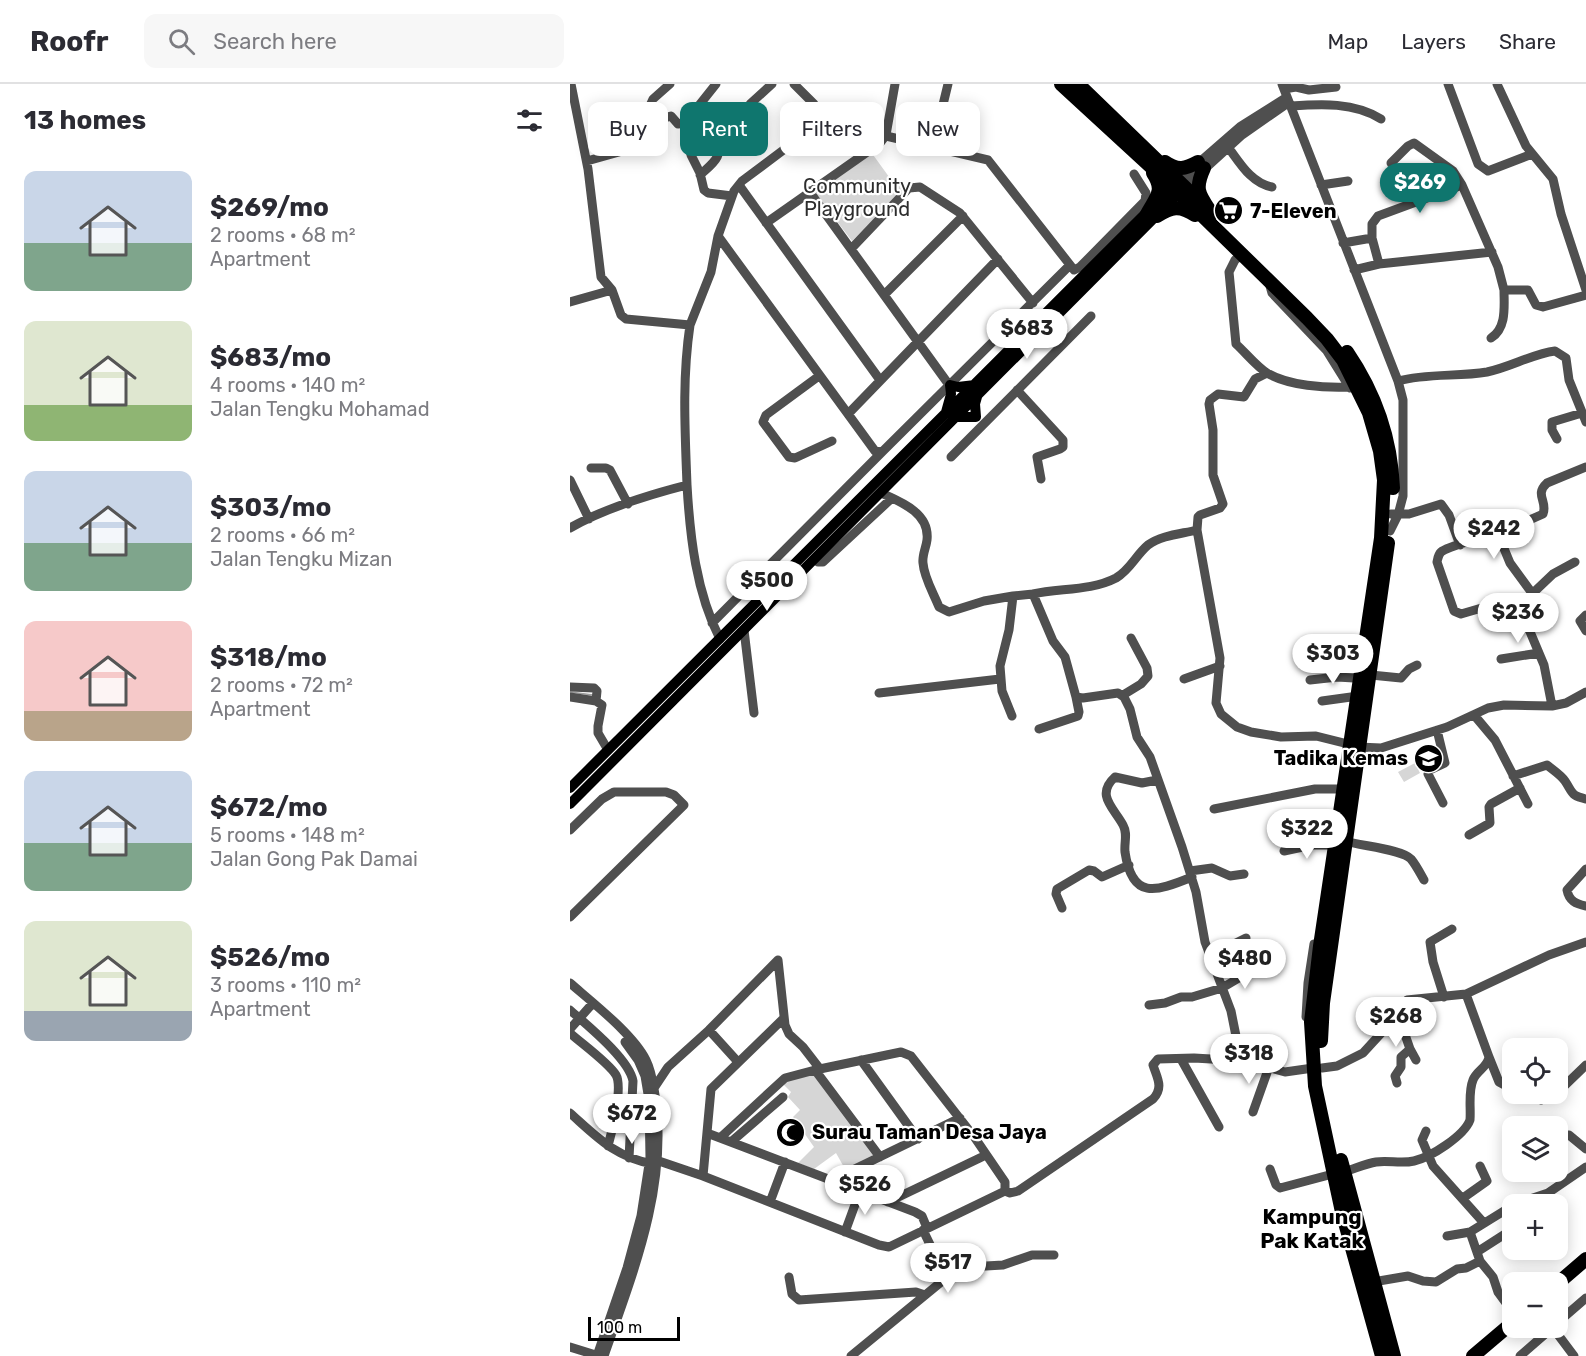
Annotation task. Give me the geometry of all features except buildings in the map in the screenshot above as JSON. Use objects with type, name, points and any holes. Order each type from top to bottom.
[{"type":"highway","points":[[1061,84],[1145,154],[1173,168],[1183,169],[1201,165],[1197,188],[1209,218]]},
{"type":"highway","points":[[1078,84],[1209,218],[1241,255],[1307,318],[1343,360],[1369,413],[1380,451],[1384,480],[1381,538],[1320,946],[1311,1022],[1315,1086],[1342,1212],[1382,1356]]},
{"type":"highway","points":[[1145,154],[1160,186],[1152,215]]},
{"type":"highway","points":[[1152,215],[1178,207],[1209,218],[1316,313],[1335,334],[1360,371],[1374,398],[1389,447],[1395,514],[1390,531],[1371,675],[1358,747],[1314,1068],[1394,1356]]},
{"type":"highway","points":[[1568,1275],[1586,1259]]},
{"type":"highway","points":[[1568,1287],[1586,1271]]},
{"type":"highway","points":[[1473,1356],[1502,1331]]},
{"type":"highway","points":[[1486,1356],[1508,1338]]},
{"type":"main road","points":[[570,788],[944,416],[978,397],[1179,187]]},
{"type":"main road","points":[[570,804],[958,417],[975,385],[1152,215]]},
{"type":"main road","points":[[944,416],[950,401],[950,386],[975,385]]},
{"type":"main road","points":[[958,417],[979,420],[975,404],[978,397]]},
{"type":"street","points":[[572,84],[586,161],[601,277],[612,290],[621,315],[626,319],[690,325]]},
{"type":"street","points":[[670,84],[653,99],[648,110],[657,119],[671,116],[677,124],[680,124]]},
{"type":"street","points":[[702,102],[716,84]]},
{"type":"street","points":[[752,102],[772,84]]},
{"type":"street","points":[[766,223],[877,146],[886,135],[895,84]]},
{"type":"street","points":[[944,102],[948,84]]},
{"type":"street","points":[[1448,84],[1478,164],[1488,171],[1494,170],[1532,154]]},
{"type":"street","points":[[1497,84],[1532,154],[1553,179],[1561,214],[1583,266],[1586,290]]},
{"type":"street","points":[[797,85],[812,102]]},
{"type":"street","points":[[1201,165],[1228,147],[1296,87],[1309,90],[1336,87]]},
{"type":"street","points":[[1179,187],[1241,126],[1273,109],[1286,94]]},
{"type":"street","points":[[1286,94],[1398,381],[1402,400],[1403,496],[1395,514],[1409,514],[1441,504],[1449,516],[1460,545]]},
{"type":"street","points":[[1286,94],[1370,112],[1381,119]]},
{"type":"street","points":[[1273,109],[1295,117]]},
{"type":"street","points":[[720,639],[712,623],[691,543],[683,408],[685,356],[690,325],[711,272],[718,236],[732,196],[746,176],[817,125],[831,123],[896,138]]},
{"type":"street","points":[[1391,163],[1414,143],[1453,171],[1462,185],[1500,271],[1504,290],[1503,318],[1498,332],[1491,338]]},
{"type":"street","points":[[1228,147],[1248,173],[1262,185],[1272,187]]},
{"type":"street","points":[[586,161],[604,156]]},
{"type":"street","points":[[691,156],[700,175],[702,188],[706,192],[732,196]]},
{"type":"street","points":[[700,175],[717,156]]},
{"type":"street","points":[[971,156],[988,160],[1074,270],[1080,267],[1142,204],[1146,193],[1134,174]]},
{"type":"street","points":[[1321,185],[1348,181]]},
{"type":"street","points":[[739,185],[880,380]]},
{"type":"street","points":[[1379,264],[1372,238],[1372,224],[1378,216],[1462,185]]},
{"type":"street","points":[[851,249],[911,187],[920,187],[963,216],[1033,303]]},
{"type":"street","points":[[809,191],[950,386],[979,420]]},
{"type":"street","points":[[884,294],[963,216]]},
{"type":"street","points":[[718,236],[875,451],[882,452]]},
{"type":"street","points":[[1343,243],[1372,238]]},
{"type":"street","points":[[1354,270],[1379,264],[1492,252]]},
{"type":"street","points":[[1241,255],[1235,260],[1229,272],[1235,341],[1267,373],[1298,384],[1350,387]]},
{"type":"street","points":[[848,414],[998,259]]},
{"type":"street","points":[[712,623],[1069,266]]},
{"type":"street","points":[[1270,283],[1272,293],[1327,351],[1350,387],[1366,422],[1377,475],[1378,499],[1372,565],[1308,983],[1305,1036],[1314,1068],[1329,1175],[1376,1356]]},
{"type":"street","points":[[570,302],[612,290]]},
{"type":"street","points":[[1504,290],[1528,290],[1536,304],[1543,307],[1586,295]]},
{"type":"street","points":[[951,457],[979,420],[1017,390],[1091,316]]},
{"type":"street","points":[[1398,381],[1414,377],[1487,372],[1541,353],[1556,351],[1566,358],[1569,380],[1584,417],[1551,422],[1557,439]]},
{"type":"street","points":[[1267,373],[1255,379],[1244,397],[1218,394],[1210,400],[1209,404],[1213,430],[1213,475],[1223,504],[1220,508],[1200,515],[1197,530],[1220,666],[1216,703],[1221,714],[1237,726],[1251,732],[1281,737],[1316,736],[1344,743]]},
{"type":"street","points":[[819,376],[766,414],[763,422],[789,457],[795,458],[832,441]]},
{"type":"street","points":[[1017,390],[1063,440],[1063,447],[1060,449],[1037,457],[1041,479]]},
{"type":"street","points":[[1493,623],[1485,607],[1461,614],[1454,611],[1437,562],[1441,552],[1488,535],[1498,534],[1543,514],[1545,509],[1542,487],[1586,467]]},
{"type":"street","points":[[591,468],[610,470],[628,504]]},
{"type":"street","points":[[570,480],[589,519]]},
{"type":"street","points":[[570,528],[628,504],[687,485]]},
{"type":"street","points":[[881,493],[909,507],[919,516],[925,526],[927,541],[923,555],[923,567],[939,607],[949,612],[984,601],[1088,587],[1115,579],[1126,571],[1146,546],[1158,539],[1197,530]]},
{"type":"street","points":[[815,559],[823,562],[892,498]]},
{"type":"street","points":[[1498,534],[1510,563],[1533,593],[1538,604],[1525,610],[1523,615],[1544,665],[1552,706]]},
{"type":"street","points":[[1533,593],[1553,574],[1575,562]]},
{"type":"street","points":[[1033,594],[1053,641],[1065,657],[1079,712],[1078,716],[1039,729]]},
{"type":"street","points":[[1012,716],[1000,680],[1001,661],[1009,630],[1013,596]]},
{"type":"street","points":[[1586,615],[1580,621],[1586,631]]},
{"type":"street","points":[[744,630],[754,713]]},
{"type":"street","points":[[1123,695],[1141,684],[1148,676],[1147,668],[1131,638]]},
{"type":"street","points":[[1501,659],[1539,653]]},
{"type":"street","points":[[1371,675],[1401,678],[1417,664]]},
{"type":"street","points":[[1184,679],[1220,666]]},
{"type":"street","points":[[1310,680],[1354,678]]},
{"type":"street","points":[[1324,679],[1325,700],[1351,697]]},
{"type":"street","points":[[879,693],[1000,680]]},
{"type":"street","points":[[570,687],[594,688],[603,709],[598,733],[608,750]]},
{"type":"street","points":[[1358,747],[1382,748],[1437,730],[1488,708],[1504,705],[1552,706],[1566,703],[1586,692]]},
{"type":"street","points":[[1076,697],[1118,693],[1123,695],[1130,709],[1137,737],[1150,757],[1191,874],[1210,956],[1231,1011],[1235,1032],[1233,1061]]},
{"type":"street","points":[[570,697],[596,697]]},
{"type":"street","points":[[1474,715],[1495,740],[1528,804]]},
{"type":"street","points":[[1437,730],[1445,763],[1430,770],[1428,774],[1443,803]]},
{"type":"street","points":[[1512,776],[1547,765],[1565,780],[1576,797],[1586,799]]},
{"type":"street","points":[[1157,780],[1142,783],[1115,777],[1106,791],[1106,798],[1126,832],[1125,851],[1136,883],[1142,888],[1159,889],[1191,874],[1212,868],[1230,876],[1244,873]]},
{"type":"street","points":[[1470,835],[1490,823],[1489,807],[1491,804],[1520,788]]},
{"type":"street","points":[[1214,809],[1315,789],[1338,789]]},
{"type":"street","points":[[570,830],[602,799],[614,792],[666,792],[674,795],[684,805],[570,918]]},
{"type":"street","points":[[1345,841],[1381,850],[1391,849],[1408,856],[1424,880]]},
{"type":"street","points":[[1284,851],[1312,845],[1329,845]]},
{"type":"street","points":[[1062,908],[1056,889],[1091,869],[1101,877],[1129,865]]},
{"type":"street","points":[[1586,869],[1567,891],[1573,902],[1586,906]]},
{"type":"street","points":[[1444,997],[1433,962],[1431,942],[1452,929]]},
{"type":"street","points":[[1210,956],[1246,938]]},
{"type":"street","points":[[570,1113],[608,1146],[629,1158],[703,1176],[889,1247],[1005,1191],[1010,1193],[1018,1191],[1153,1099],[1160,1082],[1153,1067],[1154,1062],[1158,1059],[1233,1061],[1245,1066],[1269,1067],[1285,1072],[1337,1066],[1363,1053],[1385,1029],[1401,1023],[1404,1019],[1404,1005],[1407,1000],[1466,994],[1550,955],[1586,942]]},
{"type":"street","points":[[654,1088],[668,1067],[709,1030],[778,960],[783,1019],[789,1034],[803,1047],[880,1157]]},
{"type":"street","points":[[1149,1005],[1166,1003],[1181,997],[1192,997],[1222,988],[1254,969],[1262,968]]},
{"type":"street","points":[[570,983],[624,1040],[638,1060],[654,1088],[657,1109],[646,1228],[604,1356]]},
{"type":"street","points":[[570,988],[621,1030],[646,1060],[668,1067]]},
{"type":"street","points":[[1466,994],[1499,1082],[1502,1084]]},
{"type":"street","points":[[592,1005],[570,1031],[613,1071],[618,1079],[612,1134],[608,1146]]},
{"type":"street","points":[[570,1010],[624,1061],[632,1073],[629,1158]]},
{"type":"street","points":[[703,1176],[711,1089],[783,1019]]},
{"type":"street","points":[[1401,1023],[1416,1060]]},
{"type":"street","points":[[709,1030],[738,1062]]},
{"type":"street","points":[[1397,1083],[1395,1076],[1401,1066],[1401,1057],[1410,1049]]},
{"type":"street","points":[[720,1138],[778,1083],[788,1077],[901,1052],[908,1054],[960,1118],[1005,1182],[1005,1191]]},
{"type":"street","points":[[1343,1172],[1374,1162],[1410,1162],[1429,1155],[1459,1135],[1470,1120],[1474,1077],[1486,1066],[1489,1056]]},
{"type":"street","points":[[1181,1059],[1219,1127]]},
{"type":"street","points":[[570,1347],[593,1355],[627,1268],[641,1216],[653,1162],[646,1060]]},
{"type":"street","points":[[861,1060],[918,1139]]},
{"type":"street","points":[[1568,1082],[1586,1065]]},
{"type":"street","points":[[648,1075],[668,1067]]},
{"type":"street","points":[[1253,1112],[1269,1067]]},
{"type":"street","points":[[731,1142],[783,1097]]},
{"type":"street","points":[[832,1180],[960,1118]]},
{"type":"street","points":[[1426,1131],[1422,1140],[1438,1172],[1483,1222]]},
{"type":"street","points":[[707,1133],[922,1216],[925,1229],[946,1278]]},
{"type":"street","points":[[1568,1135],[1586,1149]]},
{"type":"street","points":[[888,1202],[986,1155]]},
{"type":"street","points":[[770,1202],[785,1162]]},
{"type":"street","points":[[1462,1198],[1487,1181],[1480,1166]]},
{"type":"street","points":[[1545,1194],[1586,1167]]},
{"type":"street","points":[[1270,1169],[1276,1185],[1280,1188],[1329,1175]]},
{"type":"street","points":[[845,1232],[860,1191]]},
{"type":"street","points":[[1448,1236],[1470,1232],[1502,1212]]},
{"type":"street","points":[[1470,1232],[1478,1257],[1493,1277],[1502,1297]]},
{"type":"street","points":[[1373,1282],[1408,1275],[1423,1281],[1436,1282],[1453,1271],[1466,1268],[1502,1237]]},
{"type":"street","points":[[851,1356],[960,1269],[1004,1265],[1032,1255],[1054,1255]]},
{"type":"street","points":[[789,1277],[792,1294],[799,1300],[916,1292],[925,1295]]},
{"type":"street","points":[[1568,1314],[1586,1298]]},
{"type":"street","points":[[1520,1356],[1541,1338]]},
{"type":"street","points":[[1560,1338],[1574,1356]]},
{"type":"green space","name":"Community Playground","points":[[865,156],[874,156],[892,181],[895,179],[905,190],[852,241],[813,190]]},
{"type":"green space","points":[[1415,763],[1420,773],[1404,782],[1398,772]]},
{"type":"green space","points":[[816,1074],[876,1156],[845,1169],[836,1153],[814,1169],[798,1163],[814,1147],[793,1117],[800,1110],[788,1097],[791,1092],[783,1084],[786,1081]]},
{"type":"waterway","points":[[570,692],[593,695]]},
{"type":"place","name":"7-Eleven","points":[[1229,211]]},
{"type":"place","name":"Tadika Kemas","points":[[1429,758]]},
{"type":"place","name":"Surau Taman Desa Jaya","points":[[791,1132]]},
{"type":"district","name":"Kampung Pak Katak","points":[[1312,1229]]}]
